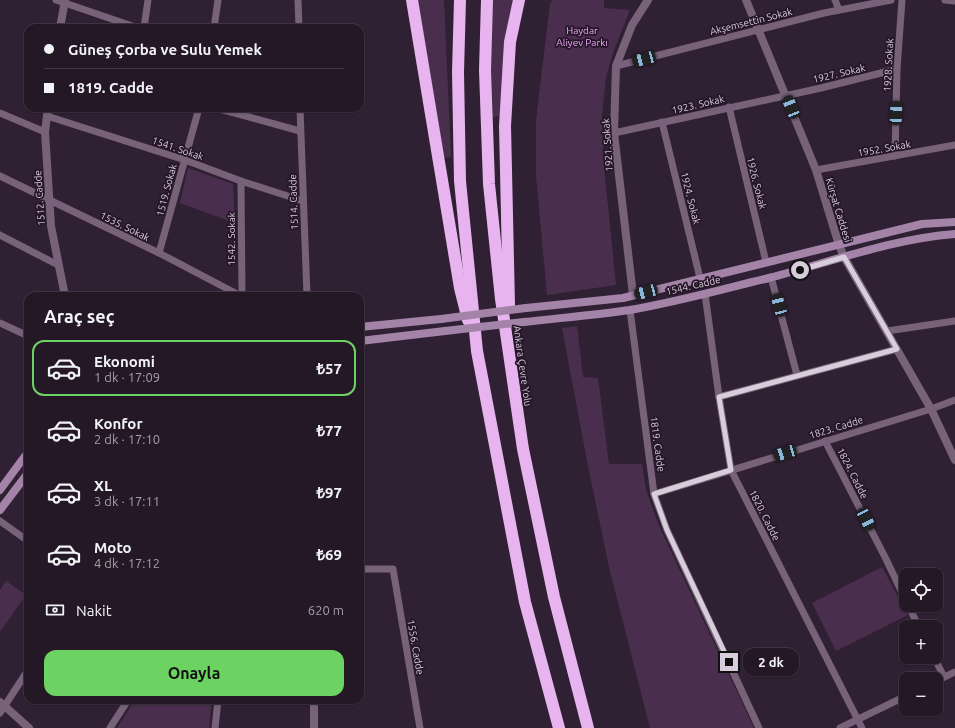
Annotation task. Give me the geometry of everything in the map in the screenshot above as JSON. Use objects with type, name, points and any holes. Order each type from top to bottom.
[{"type":"highway","points":[[412,0],[460,288],[476,351],[525,602],[559,728]]},
{"type":"highway","points":[[460,0],[458,72],[460,181],[476,351]]},
{"type":"highway","name":"Ankara Çevre Yolu","points":[[487,0],[485,70],[489,184],[501,300],[524,456],[554,597],[588,728]]},
{"type":"highway","points":[[511,360],[504,126],[510,42],[519,0]]},
{"type":"main road","name":"1544. Cadde","points":[[364,327],[623,298],[922,224],[955,222]]},
{"type":"main road","name":"1544. Cadde","points":[[364,341],[630,310],[705,294],[879,247],[934,235],[955,234]]},
{"type":"main road","points":[[0,490],[24,457]]},
{"type":"main road","points":[[0,510],[24,478]]},
{"type":"street","points":[[56,0],[127,24]]},
{"type":"street","points":[[145,24],[148,0]]},
{"type":"street","points":[[215,24],[218,0]]},
{"type":"street","points":[[298,0],[299,24]]},
{"type":"street","name":"1921. Sokak","points":[[633,295],[614,133],[616,66],[632,25],[648,0]]},
{"type":"street","name":"Kürşat Caddesi","points":[[746,0],[816,170],[844,257],[932,409],[955,460]]},
{"type":"street","points":[[835,0],[839,10]]},
{"type":"street","name":"Akşemsettin Sokak","points":[[616,66],[870,2],[891,0]]},
{"type":"street","name":"1928. Sokak","points":[[895,156],[897,69],[902,0]]},
{"type":"street","points":[[944,0],[955,1]]},
{"type":"street","points":[[61,24],[65,2]]},
{"type":"street","name":"1927. Sokak","points":[[786,95],[897,69]]},
{"type":"street","name":"1923. Sokak","points":[[614,133],[786,95]]},
{"type":"street","name":"1926. Sokak","points":[[729,107],[766,262]]},
{"type":"street","name":"1541. Sokak","points":[[47,112],[303,202]]},
{"type":"street","name":"1512. Cadde","points":[[47,112],[45,132],[50,226],[65,292]]},
{"type":"street","name":"1519. Sokak","points":[[160,254],[198,112]]},
{"type":"street","points":[[231,112],[300,131]]},
{"type":"street","name":"1514. Cadde","points":[[300,112],[307,292]]},
{"type":"street","points":[[0,113],[45,132]]},
{"type":"street","name":"1924. Sokak","points":[[662,122],[700,278]]},
{"type":"street","name":"1952. Sokak","points":[[816,170],[955,145]]},
{"type":"street","name":"1535. Sokak","points":[[0,176],[160,254],[233,292]]},
{"type":"street","name":"1542. Sokak","points":[[241,181],[241,292]]},
{"type":"street","points":[[0,234],[58,265]]},
{"type":"street","points":[[771,277],[797,375]]},
{"type":"street","name":"1512. Cadde","points":[[64,286],[67,292]]},
{"type":"street","name":"1820. Cadde","points":[[705,294],[719,397],[731,470],[862,728]]},
{"type":"street","name":"1819. Cadde","points":[[630,310],[654,494],[667,530],[760,728]]},
{"type":"street","points":[[887,331],[955,321]]},
{"type":"street","points":[[0,323],[24,334]]},
{"type":"street","points":[[719,397],[897,349]]},
{"type":"street","name":"1823. Cadde","points":[[654,494],[932,409],[955,400]]},
{"type":"street","name":"1824. Cadde","points":[[825,441],[899,586]]},
{"type":"street","points":[[0,522],[24,538]]},
{"type":"street","name":"1556. Cadde","points":[[364,570],[393,569],[420,728]]},
{"type":"street","points":[[938,664],[944,677],[955,672]]},
{"type":"street","points":[[24,676],[2,707],[29,728]]},
{"type":"street","points":[[840,728],[899,699]]},
{"type":"street","points":[[110,728],[125,704]]},
{"type":"street","points":[[215,728],[218,704]]},
{"type":"street","points":[[314,704],[314,728]]},
{"type":"green space","points":[[416,0],[444,0],[451,157],[442,158]]},
{"type":"green space","points":[[491,0],[514,0],[501,116],[493,117],[491,69]]},
{"type":"green space","name":"Haydar Aliyev Parkı","points":[[552,0],[604,0],[604,8],[630,10],[614,50],[606,77],[602,115],[603,157],[616,285],[547,295],[536,175],[536,120],[550,4]]},
{"type":"green space","points":[[188,168],[233,184],[235,223],[180,203]]},
{"type":"green space","points":[[577,326],[583,377],[598,378],[609,464],[642,464],[646,490],[659,526],[754,728],[650,728],[609,567],[562,328]]},
{"type":"green space","points":[[882,567],[899,598],[899,612],[906,612],[908,615],[836,651],[812,603]]},
{"type":"green space","points":[[6,581],[24,594],[24,598],[0,632],[0,590]]},
{"type":"green space","points":[[132,704],[212,704],[209,728],[117,728]]},
{"type":"route","points":[[729,662],[667,530],[654,494],[731,470],[719,397],[897,349],[844,257],[800,270]]}]
